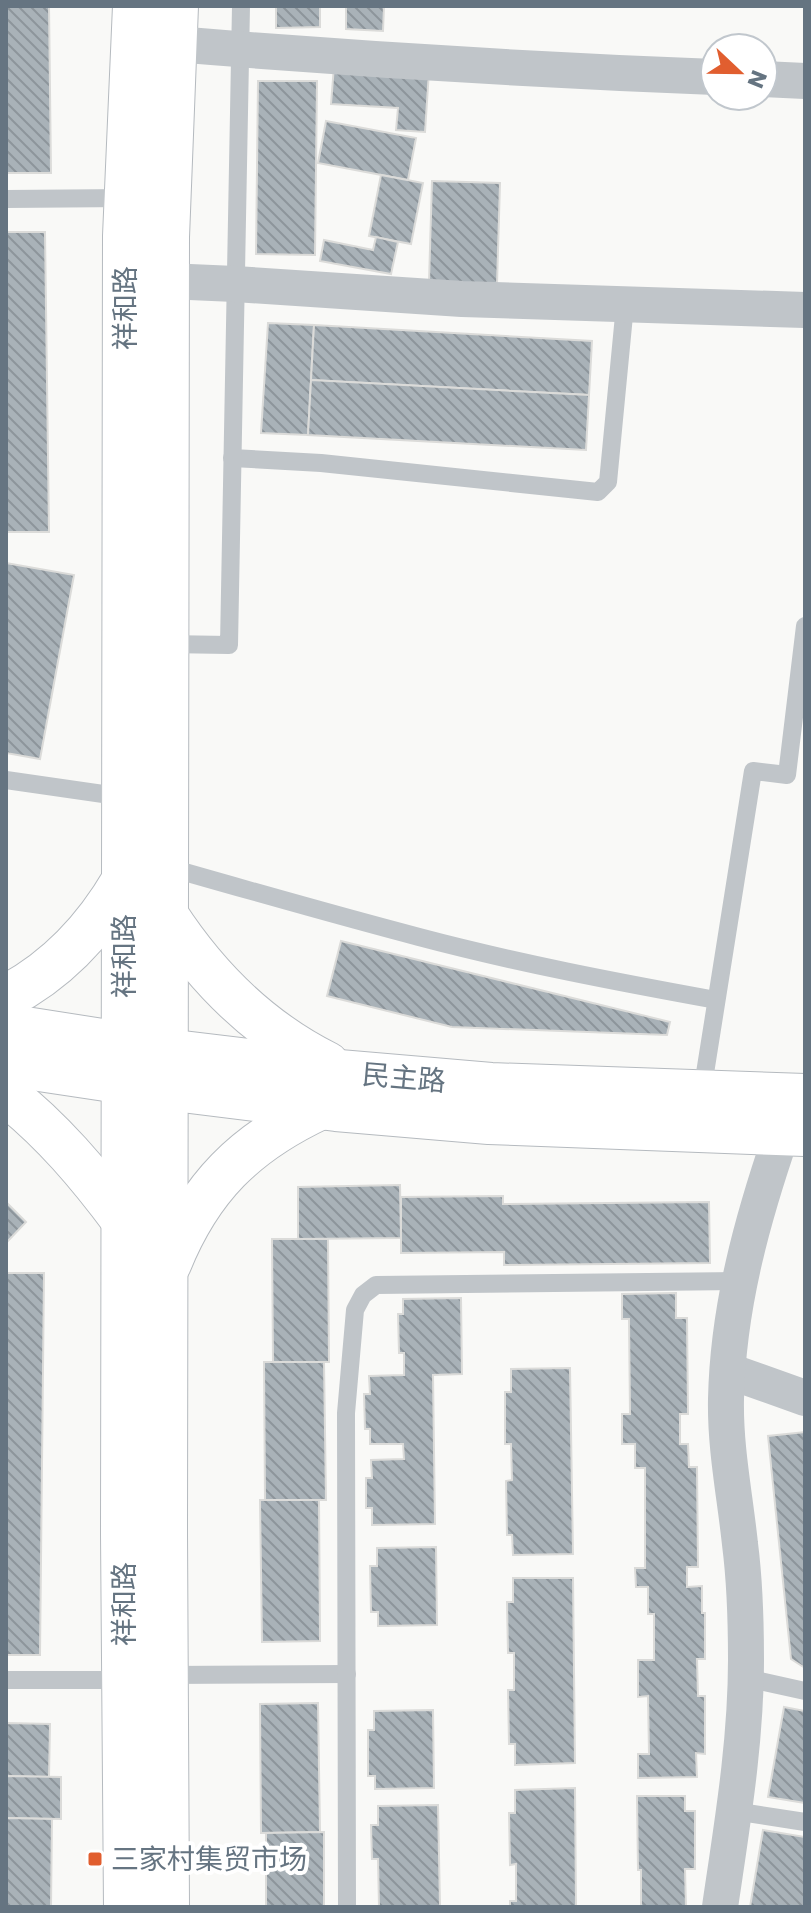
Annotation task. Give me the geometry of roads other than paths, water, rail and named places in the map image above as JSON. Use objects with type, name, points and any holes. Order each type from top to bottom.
[{"type":"main road","name":"祥和路","points":[[126,1907],[145,1678],[165,1273],[124,880],[125,236],[135,6]]},
{"type":"main road","name":"祥和路","points":[[167,1907],[145,1678],[124,1221],[166,915],[167,281],[175,25]]},
{"type":"main road","points":[[6,997],[54,966],[75,947],[94,926],[124,880]]},
{"type":"main road","points":[[166,915],[206,970],[254,1018],[312,1057],[344,1073]]},
{"type":"main road","name":"民主路","points":[[6,1026],[145,1067],[319,1108],[489,1122],[793,1133]]},
{"type":"main road","name":"民主路","points":[[6,1064],[344,1073],[491,1085],[805,1096]]},
{"type":"main road","points":[[6,1094],[69,1153],[124,1221]]},
{"type":"main road","points":[[165,1273],[193,1214],[228,1170],[261,1140],[319,1108]]},
{"type":"street","points":[[175,25],[240,49],[699,76]]},
{"type":"street","points":[[779,80],[805,81]]},
{"type":"street","points":[[167,281],[462,299],[805,310]]},
{"type":"street","points":[[720,1907],[741,1768],[746,1678],[741,1547],[728,1445],[728,1354],[740,1281],[760,1196],[793,1133]]},
{"type":"street","points":[[729,1371],[805,1398]]},
{"type":"lane","points":[[166,644],[229,645],[241,6]]},
{"type":"lane","points":[[6,199],[127,198]]},
{"type":"lane","points":[[232,458],[321,463],[598,492],[608,482],[625,305]]},
{"type":"lane","points":[[702,1093],[753,771],[796,777],[805,626]]},
{"type":"lane","points":[[6,780],[124,797]]},
{"type":"lane","points":[[166,867],[420,937],[560,970],[716,1000]]},
{"type":"lane","points":[[347,1907],[346,1413],[355,1310],[363,1295],[376,1285],[740,1281]]},
{"type":"lane","points":[[6,1680],[347,1674]]},
{"type":"lane","points":[[746,1678],[805,1691]]},
{"type":"lane","points":[[734,1811],[805,1822]]},
{"type":"place","name":"三家村集贸市场","points":[[95,1859]]}]
